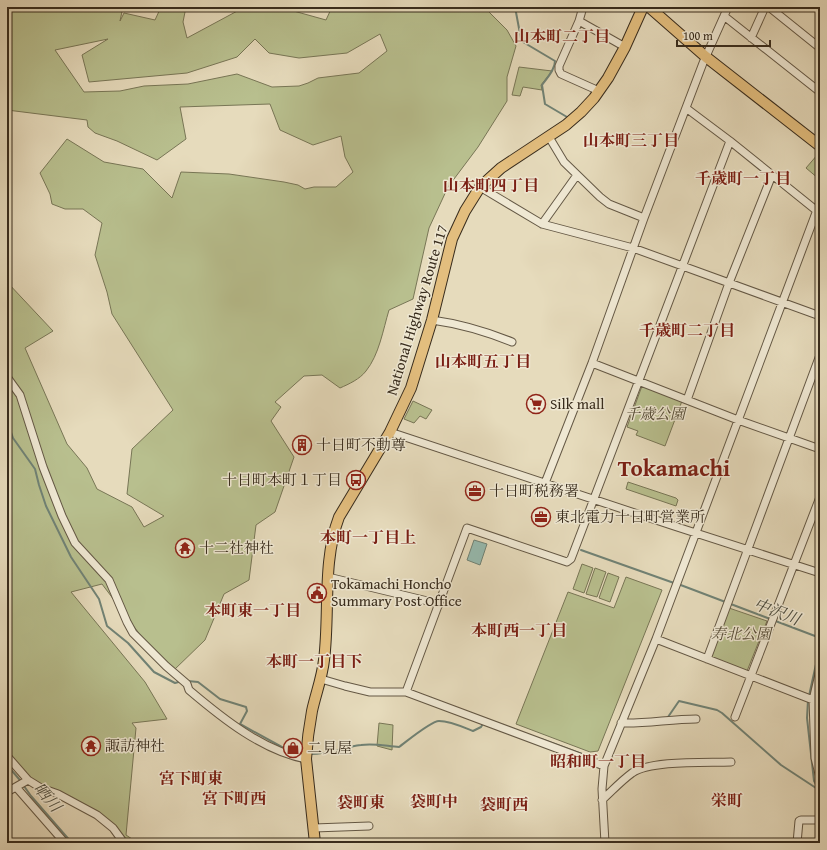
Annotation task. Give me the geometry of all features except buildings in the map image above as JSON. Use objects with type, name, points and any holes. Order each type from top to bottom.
[{"type":"highway","name":"National Highway Route 117","points":[[315,843],[306,759],[312,710],[321,679],[324,659],[328,577],[333,535],[339,517],[390,432],[411,388],[432,320],[452,239],[465,211],[480,187],[501,168],[549,137],[581,112],[608,78],[625,47],[643,7]]},
{"type":"highway","points":[[649,7],[706,56],[820,146]]},
{"type":"street","points":[[583,7],[579,22],[559,66],[559,70],[561,74],[599,91]]},
{"type":"street","points":[[545,483],[592,363],[644,218],[686,108],[706,56],[728,7]]},
{"type":"street","points":[[751,38],[765,7]]},
{"type":"street","points":[[769,7],[820,48]]},
{"type":"street","points":[[724,16],[819,89]]},
{"type":"street","points":[[579,22],[625,47]]},
{"type":"street","points":[[686,108],[730,141],[816,211]]},
{"type":"street","points":[[549,137],[564,162],[609,204],[644,218]]},
{"type":"street","points":[[406,692],[467,528],[567,562],[571,559],[730,141]]},
{"type":"street","points":[[542,224],[577,175]]},
{"type":"street","points":[[687,400],[729,283],[772,175]]},
{"type":"street","points":[[480,187],[542,224],[633,248],[820,316]]},
{"type":"street","points":[[605,843],[602,800],[604,766],[656,639],[820,202]]},
{"type":"street","points":[[432,320],[452,322],[486,331],[512,342]]},
{"type":"street","points":[[707,659],[820,355]]},
{"type":"street","points":[[592,363],[738,420],[820,449]]},
{"type":"street","points":[[7,377],[20,395],[43,467],[62,516],[75,543],[109,580],[127,622],[134,632],[166,666],[187,684],[189,690],[231,724],[276,750],[293,757],[306,759]]},
{"type":"street","points":[[390,432],[820,573]]},
{"type":"street","points":[[735,717],[820,497]]},
{"type":"street","points":[[328,577],[440,604]]},
{"type":"street","points":[[656,639],[813,700]]},
{"type":"street","points":[[820,670],[813,700],[817,732],[815,758],[820,778]]},
{"type":"street","points":[[321,679],[370,692],[406,692],[604,766]]},
{"type":"street","points":[[621,723],[642,724],[661,720],[696,719]]},
{"type":"street","points":[[7,756],[28,780],[41,788],[58,794],[97,815],[113,828],[124,843]]},
{"type":"street","points":[[602,800],[632,773],[641,768],[665,764],[732,762]]},
{"type":"street","points":[[7,792],[28,780]]},
{"type":"street","points":[[16,787],[64,843]]},
{"type":"street","points":[[797,843],[799,821],[820,820]]},
{"type":"street","points":[[314,828],[369,826]]},
{"type":"green space","points":[[7,7],[123,7],[120,21],[124,13],[155,20],[161,7],[186,7],[183,22],[187,38],[241,9],[290,10],[326,20],[332,7],[484,7],[507,30],[516,46],[507,77],[507,101],[478,147],[448,187],[429,228],[413,299],[389,310],[374,358],[366,371],[351,383],[340,388],[322,375],[304,376],[275,402],[281,407],[271,421],[294,457],[275,512],[256,525],[249,580],[224,594],[205,640],[174,670],[141,636],[102,584],[71,592],[145,682],[167,719],[132,723],[136,728],[126,835],[138,843],[124,843],[97,815],[41,788],[7,755],[7,282],[53,331],[25,348],[67,444],[87,468],[97,489],[132,507],[144,527],[164,516],[127,494],[132,449],[173,410],[112,314],[107,292],[95,255],[102,223],[83,209],[65,209],[52,204],[50,194],[40,173],[67,139],[104,162],[143,169],[172,198],[181,172],[229,174],[284,182],[298,185],[305,189],[314,187],[336,187],[353,172],[345,157],[341,136],[313,145],[280,130],[270,104],[180,107],[186,139],[157,160],[117,141],[95,133],[88,127],[87,120],[7,110]],"holes":[[[380,34],[387,51],[359,73],[318,78],[299,86],[272,87],[237,74],[188,84],[144,86],[120,91],[84,92],[55,50],[108,39],[82,55],[89,82],[187,73],[237,57],[255,39],[269,53],[299,58],[347,53]]]},
{"type":"green space","points":[[519,67],[552,71],[541,85],[542,90],[523,87],[520,96],[512,95]]},
{"type":"green space","points":[[818,154],[820,155],[819,179],[806,168]]},
{"type":"green space","name":"千歳公園","points":[[642,386],[682,401],[665,446],[636,435],[638,431],[627,427]]},
{"type":"green space","points":[[413,401],[432,410],[426,419],[420,416],[414,423],[404,419]]},
{"type":"green space","points":[[628,482],[676,498],[678,500],[676,506],[626,489]]},
{"type":"green space","points":[[582,564],[593,568],[584,593],[573,589]]},
{"type":"green space","points":[[595,568],[606,572],[597,597],[586,594]]},
{"type":"green space","points":[[608,573],[619,577],[610,602],[599,598]]},
{"type":"green space","points":[[626,577],[662,590],[598,751],[590,752],[516,724],[568,592],[614,608]]},
{"type":"green space","name":"寿北公園","points":[[729,608],[767,621],[747,671],[710,657]]},
{"type":"green space","points":[[379,723],[393,725],[392,750],[377,746]]},
{"type":"water","points":[[474,540],[487,544],[480,565],[467,560]]},
{"type":"waterway","points":[[515,7],[521,39],[523,42],[555,61],[552,71],[542,85],[545,104],[567,117]]},
{"type":"waterway","points":[[7,421],[13,438],[35,469],[46,506],[71,557],[99,599],[107,626],[128,643],[154,672],[175,683],[182,681]]},
{"type":"waterway","name":"中沢川","points":[[581,550],[674,583]]},
{"type":"waterway","name":"中沢川","points":[[678,584],[820,639],[820,646],[809,696]]},
{"type":"waterway","points":[[188,681],[198,682],[220,699],[246,707],[247,711],[240,724],[291,752]]},
{"type":"waterway","name":"中沢川","points":[[808,700],[807,718],[814,781],[820,791]]},
{"type":"waterway","points":[[668,717],[679,701],[717,710],[781,765],[819,790]]},
{"type":"waterway","points":[[309,754],[322,753],[366,744],[399,747],[435,722],[448,722],[473,731],[481,727],[484,722]]},
{"type":"waterway","points":[[541,739],[590,757]]},
{"type":"waterway","name":"晒川","points":[[7,765],[31,796],[72,843]]},
{"type":"place","name":"Silk mall","points":[[536,404]]},
{"type":"place","name":"十日町不動尊","points":[[302,445]]},
{"type":"place","name":"十日町本町１丁目","points":[[356,480]]},
{"type":"place","name":"十日町税務署","points":[[475,491]]},
{"type":"place","name":"東北電力十日町営業所","points":[[541,517]]},
{"type":"place","name":"十二社神社","points":[[185,548]]},
{"type":"place","name":"Tokamachi Honcho Summary Post Office","points":[[317,593]]},
{"type":"place","name":"諏訪神社","points":[[91,746]]},
{"type":"place","name":"二見屋","points":[[293,748]]},
{"type":"district","name":"山本町二丁目","points":[[562,36]]},
{"type":"district","name":"山本町三丁目","points":[[631,140]]},
{"type":"district","name":"千歳町一丁目","points":[[743,178]]},
{"type":"district","name":"山本町四丁目","points":[[491,185]]},
{"type":"district","name":"千歳町二丁目","points":[[687,330]]},
{"type":"district","name":"山本町五丁目","points":[[483,361]]},
{"type":"district","name":"Tokamachi","points":[[674,468]]},
{"type":"district","name":"本町一丁目上","points":[[368,537]]},
{"type":"district","name":"本町東一丁目","points":[[253,610]]},
{"type":"district","name":"本町西一丁目","points":[[519,630]]},
{"type":"district","name":"本町一丁目下","points":[[314,661]]},
{"type":"district","name":"昭和町一丁目","points":[[598,761]]},
{"type":"district","name":"宮下町東","points":[[191,778]]},
{"type":"district","name":"宮下町西","points":[[234,798]]},
{"type":"district","name":"栄町","points":[[727,800]]},
{"type":"district","name":"袋町中","points":[[434,801]]},
{"type":"district","name":"袋町東","points":[[361,802]]},
{"type":"district","name":"袋町西","points":[[504,804]]}]
